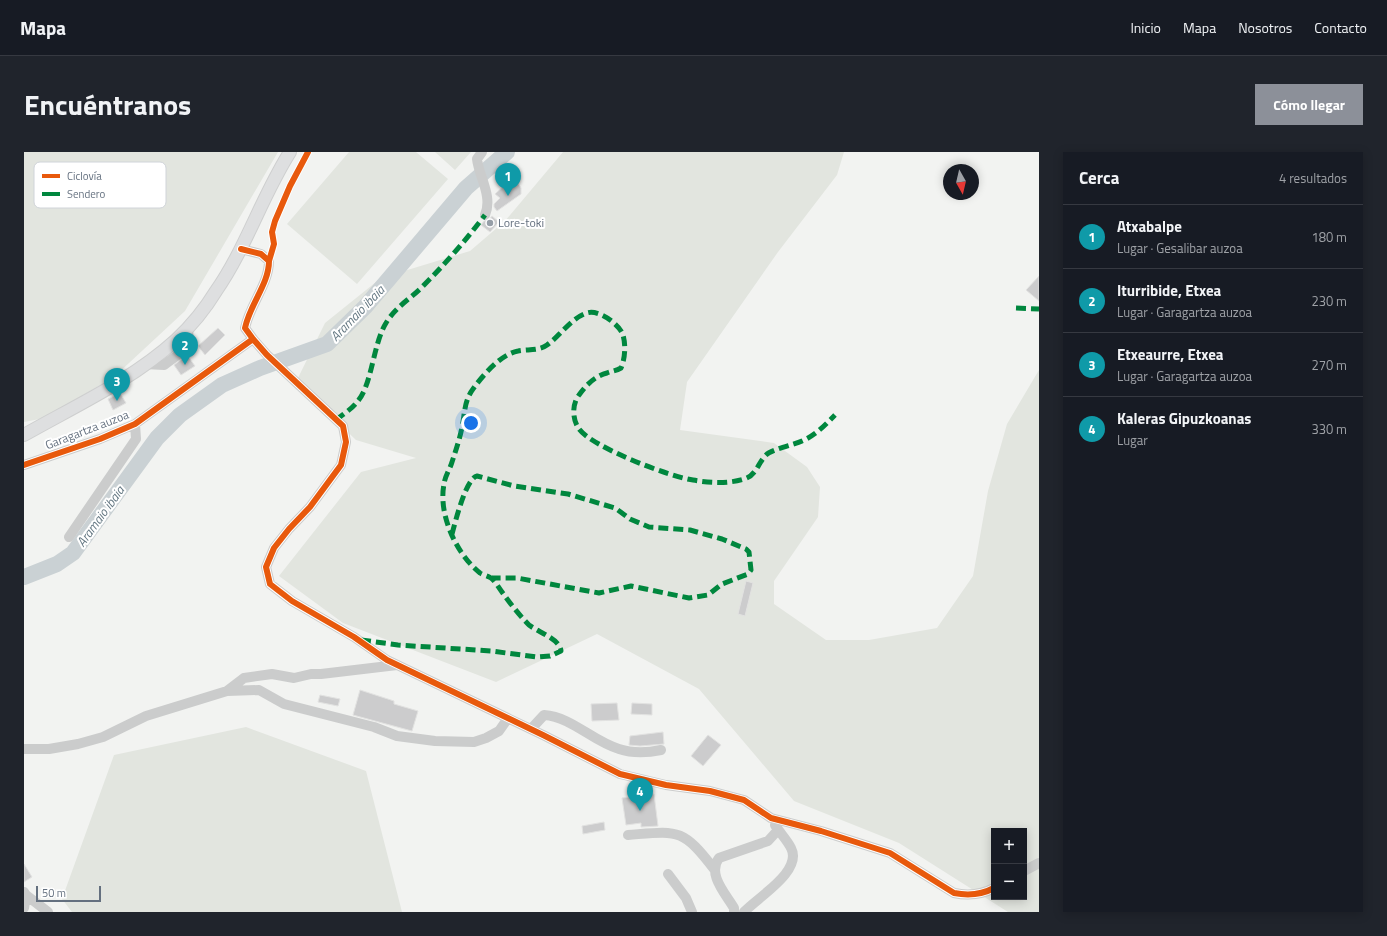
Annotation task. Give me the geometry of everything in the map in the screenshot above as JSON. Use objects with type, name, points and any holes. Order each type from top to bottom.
[{"type":"main road","points":[[24,435],[145,364],[176,340],[217,290],[241,248],[290,152]]},
{"type":"street","points":[[482,152],[476,159],[478,170],[484,179],[487,203],[484,215]]},
{"type":"street","points":[[241,248],[261,254],[269,261],[269,272],[248,316],[245,328],[267,354],[342,426],[346,442],[342,465],[274,548],[266,567],[270,584],[292,601],[354,637],[387,660],[531,729],[620,774],[666,785],[710,791],[744,800],[771,818],[821,831],[890,853],[954,893],[966,896],[976,895],[991,889]]},
{"type":"street","name":"Garagartza auzoa","points":[[24,465],[135,424],[253,339]]},
{"type":"street","name":"Garagartza auzoa","points":[[69,537],[136,439],[135,424]]},
{"type":"street","points":[[227,691],[244,678],[255,676],[272,674],[294,678],[311,674],[399,665]]},
{"type":"street","points":[[24,749],[49,749],[97,739],[115,733],[146,716],[227,691],[260,690],[284,704],[374,727],[397,736],[435,741],[474,742],[499,731],[508,718]]},
{"type":"street","points":[[531,729],[544,715],[557,716],[618,749],[641,754],[662,750]]},
{"type":"street","points":[[744,912],[781,880],[792,867],[794,858],[792,849],[771,818]]},
{"type":"street","points":[[714,868],[714,864],[719,858],[768,841],[778,830]]},
{"type":"street","points":[[628,834],[663,831],[674,833],[689,840],[714,868],[718,882],[734,908],[734,912]]},
{"type":"street","points":[[1027,870],[1039,863]]},
{"type":"street","points":[[668,874],[686,898],[692,912]]},
{"type":"street","points":[[24,908],[25,894]]},
{"type":"street","points":[[25,894],[48,912]]},
{"type":"shaded area","points":[[24,152],[278,152],[185,311],[115,376],[45,418],[24,422]]},
{"type":"shaded area","points":[[349,152],[416,152],[448,179],[357,284],[287,224]]},
{"type":"shaded area","points":[[435,152],[471,152],[455,170]]},
{"type":"shaded area","points":[[563,152],[844,152],[837,175],[778,252],[687,382],[680,430],[774,443],[807,467],[820,487],[818,517],[774,581],[774,604],[826,640],[869,640],[937,628],[973,576],[988,491],[1007,424],[1039,370],[1039,912],[1008,912],[899,843],[794,801],[699,689],[597,634],[496,682],[343,623],[279,576],[361,472],[416,458],[356,440],[296,382],[325,323],[381,278],[470,251],[505,221]]},
{"type":"shaded area","points":[[246,727],[366,771],[402,912],[72,912],[62,899],[114,755]]},
{"type":"building","points":[[507,183],[512,188],[518,183],[521,188],[521,194],[497,211],[494,204],[500,198],[495,194]]},
{"type":"building","name":"Lore-toki","points":[[492,216],[499,222],[490,232],[481,225]]},
{"type":"building","points":[[1039,276],[1039,301],[1026,290]]},
{"type":"building","points":[[218,328],[225,335],[205,355],[198,346]]},
{"type":"building","points":[[187,355],[195,366],[181,375],[174,365]]},
{"type":"building","points":[[120,393],[126,403],[113,410],[108,399]]},
{"type":"building","points":[[72,437],[73,441],[54,448],[53,442]]},
{"type":"building","points":[[746,581],[753,583],[745,616],[738,614]]},
{"type":"building","points":[[360,690],[394,701],[394,704],[418,711],[412,731],[353,715]]},
{"type":"building","points":[[320,695],[340,699],[338,706],[318,702]]},
{"type":"building","points":[[617,703],[619,720],[592,721],[591,704]]},
{"type":"building","points":[[632,703],[652,704],[652,715],[631,714]]},
{"type":"building","points":[[663,732],[664,744],[640,746],[629,745],[630,736]]},
{"type":"building","points":[[708,735],[721,745],[703,766],[691,756]]},
{"type":"building","points":[[654,794],[658,826],[641,827],[641,823],[626,825],[622,798]]},
{"type":"building","points":[[604,822],[605,830],[583,834],[582,826]]},
{"type":"building","points":[[24,864],[32,877],[24,882]]},
{"type":"waterway","name":"Aramaio ibaia","points":[[24,577],[57,564],[73,553],[157,438],[180,415],[222,385],[260,368],[327,344],[365,307],[466,188],[507,152]]},
{"type":"marked path","points":[[336,420],[353,407],[362,395],[366,386],[378,342],[390,317],[441,267],[485,215]]},
{"type":"marked path","points":[[1016,308],[1039,309]]},
{"type":"marked path","points":[[361,640],[398,645],[491,651],[537,657],[550,656],[561,651],[560,647],[553,639],[529,625],[492,579],[480,573],[463,555],[456,544],[446,520],[443,496],[446,475],[451,465],[460,435],[466,403],[477,383],[505,356],[518,351],[544,347],[581,315],[592,312],[597,313],[618,327],[623,335],[625,352],[621,368],[603,374],[595,379],[588,384],[579,395],[574,407],[575,421],[579,429],[587,436],[599,444],[632,460],[682,478],[712,482],[738,481],[751,475],[766,455],[778,449],[807,439],[820,430],[835,415]]},
{"type":"marked path","points":[[452,534],[465,492],[469,484],[477,476],[514,486],[568,494],[615,508],[630,519],[649,527],[690,530],[722,539],[746,549],[749,552],[751,570],[748,574],[722,584],[708,595],[689,598],[631,586],[599,593],[517,578],[492,578]]},
{"type":"cycle path","points":[[269,261],[274,244],[272,232],[275,221],[290,186],[308,152]]},
{"type":"cycle path","points":[[241,249],[261,254],[269,261],[266,278],[247,319],[245,328],[267,355],[343,426],[346,442],[341,465],[310,507],[289,529],[274,548],[266,567],[270,584],[292,601],[354,637],[387,660],[620,774],[666,785],[710,791],[744,800],[771,818],[821,831],[890,853],[954,893],[975,894],[991,889]]},
{"type":"cycle path","points":[[24,465],[100,439],[135,424],[253,339]]},
{"type":"place","name":"Atxabalpe","points":[[508,196]]},
{"type":"place","name":"Lore-toki","points":[[490,223]]},
{"type":"place","name":"Iturribide, Etxea","points":[[185,365]]},
{"type":"place","name":"Etxeaurre, Etxea","points":[[117,401]]},
{"type":"place","name":"Kaleras Gipuzkoanas","points":[[640,811]]}]
